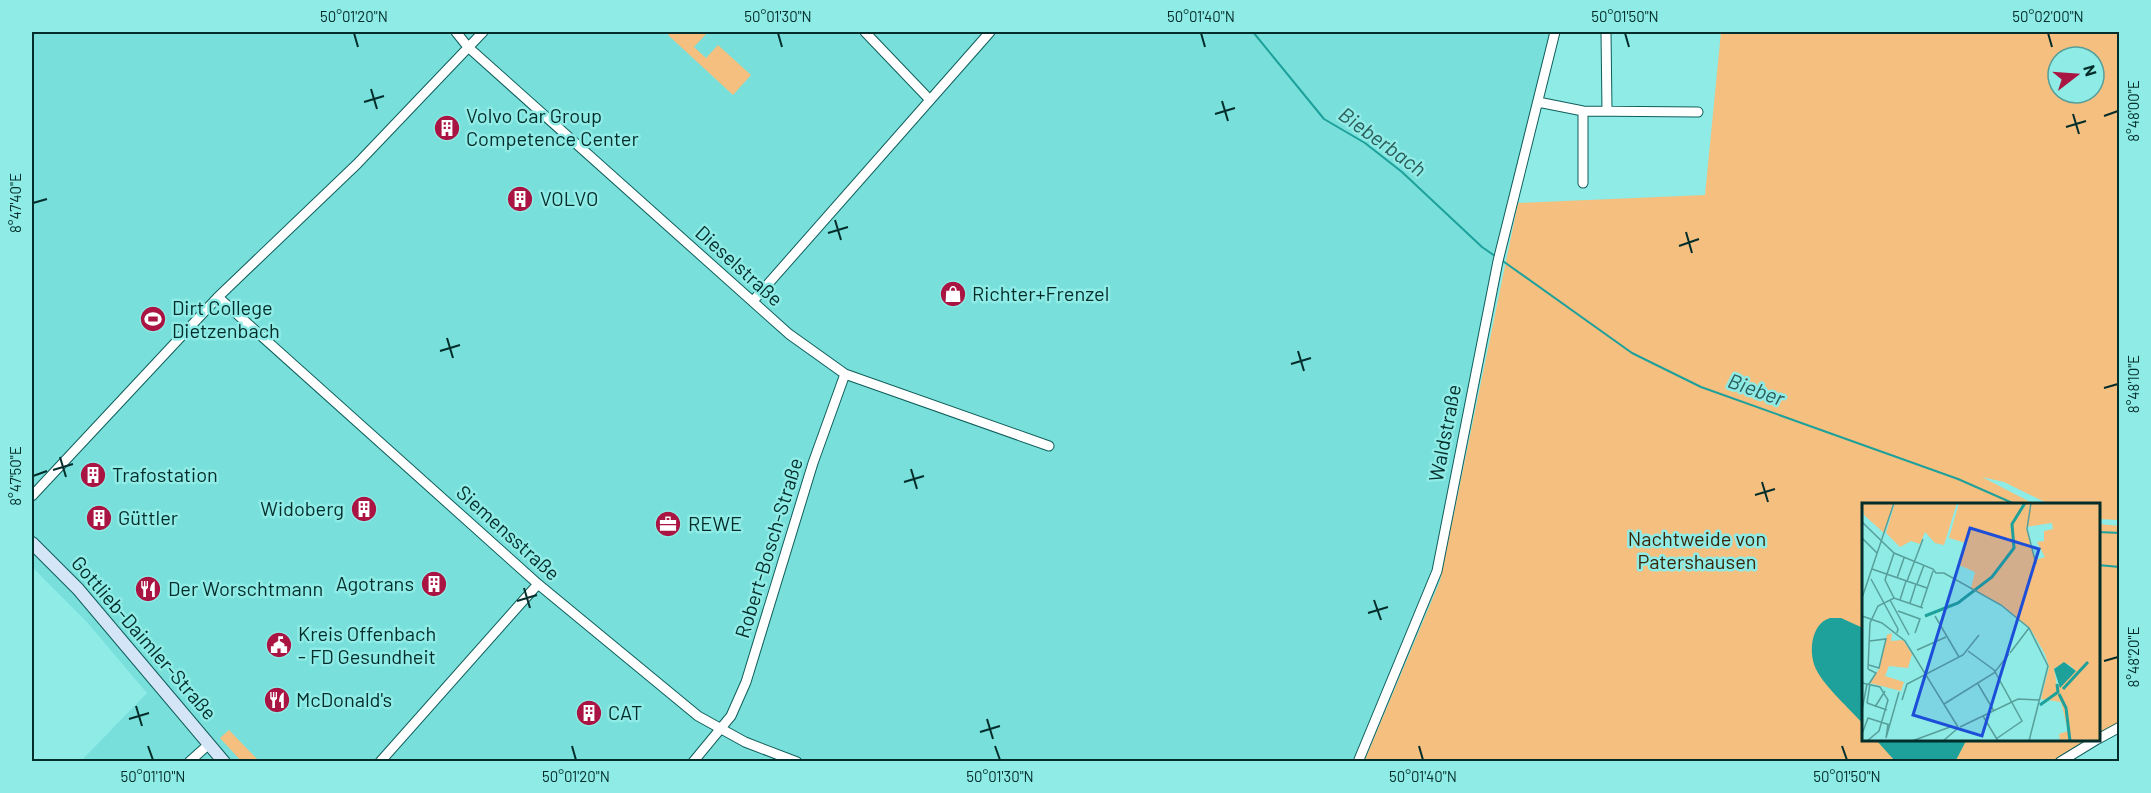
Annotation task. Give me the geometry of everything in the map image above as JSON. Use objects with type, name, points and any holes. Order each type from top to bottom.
[{"type":"street","name":"Dieselstraße","points":[[456,32],[468,47],[789,334],[845,374],[1049,446]]},
{"type":"street","points":[[32,496],[218,297],[357,164],[483,32]]},
{"type":"street","points":[[866,32],[930,99]]},
{"type":"street","points":[[753,301],[990,32]]},
{"type":"street","name":"Waldstraße","points":[[1358,762],[1437,571],[1499,257],[1555,32]]},
{"type":"street","points":[[1606,32],[1607,111]]},
{"type":"street","points":[[1538,102],[1583,111],[1698,112]]},
{"type":"street","points":[[1583,111],[1583,183]]},
{"type":"street","name":"Siemensstraße","points":[[218,297],[538,584],[698,716],[746,742],[797,762]]},
{"type":"street","name":"Robert-Bosch-Straße","points":[[693,762],[731,716],[746,682],[813,463],[845,374]]},
{"type":"street","name":"Gottlieb-Daimler-Straße","points":[[32,543],[78,589],[224,762]]},
{"type":"street","points":[[380,762],[538,584]]},
{"type":"street","points":[[2100,738],[2120,727]]},
{"type":"street","points":[[2060,762],[2094,742]]},
{"type":"street","points":[[189,762],[209,744]]},
{"type":"shaded area","points":[[32,32],[1558,32],[1506,253],[1440,581],[1364,761],[81,761],[147,693],[86,621],[32,567]]},
{"type":"shaded area","points":[[1830,618],[1841,618],[1862,628],[1862,723],[1826,684],[1814,664],[1813,641],[1823,621]]},
{"type":"shaded area","points":[[1878,742],[1965,742],[1955,762],[1895,761]]},
{"type":"green space","points":[[671,32],[708,32],[694,47],[706,58],[718,45],[751,75],[733,95],[668,35]]},
{"type":"green space","name":"Nachtweide von Patershausen","points":[[1721,32],[2119,32],[2119,520],[2100,519],[2100,503],[2047,503],[2004,482],[1982,477],[2032,503],[1862,503],[1862,742],[2086,742],[2053,762],[1364,762],[1440,581],[1518,203],[1705,195]]},
{"type":"green space","points":[[2100,524],[2120,526],[2119,722],[2100,733]]},
{"type":"green space","points":[[229,730],[259,761],[241,761],[220,738]]},
{"type":"waterway","name":"Bieberbach","points":[[1253,32],[1324,119],[1365,143],[1402,172],[1482,247],[1495,256]]},
{"type":"waterway","name":"Bieber","points":[[1500,259],[1632,353],[1701,387],[1958,479],[2012,503]]},
{"type":"waterway","name":"Bieber","points":[[2100,532],[2120,533]]},
{"type":"waterway","points":[[2100,565],[2120,567]]},
{"type":"place","name":"Volvo Car Group Competence Center","points":[[447,128]]},
{"type":"place","name":"VOLVO","points":[[520,199]]},
{"type":"place","name":"Richter+Frenzel","points":[[953,294]]},
{"type":"place","name":"Dirt College Dietzenbach","points":[[153,319]]},
{"type":"place","name":"Trafostation","points":[[93,475]]},
{"type":"place","name":"Widoberg","points":[[364,509]]},
{"type":"place","name":"Güttler","points":[[99,518]]},
{"type":"place","name":"REWE","points":[[668,524]]},
{"type":"place","name":"Agotrans","points":[[434,584]]},
{"type":"place","name":"Der Worschtmann","points":[[148,589]]},
{"type":"place","name":"Kreis Offenbach - FD Gesundheit","points":[[279,645]]},
{"type":"place","name":"McDonald's","points":[[277,700]]},
{"type":"place","name":"CAT","points":[[589,713]]}]
